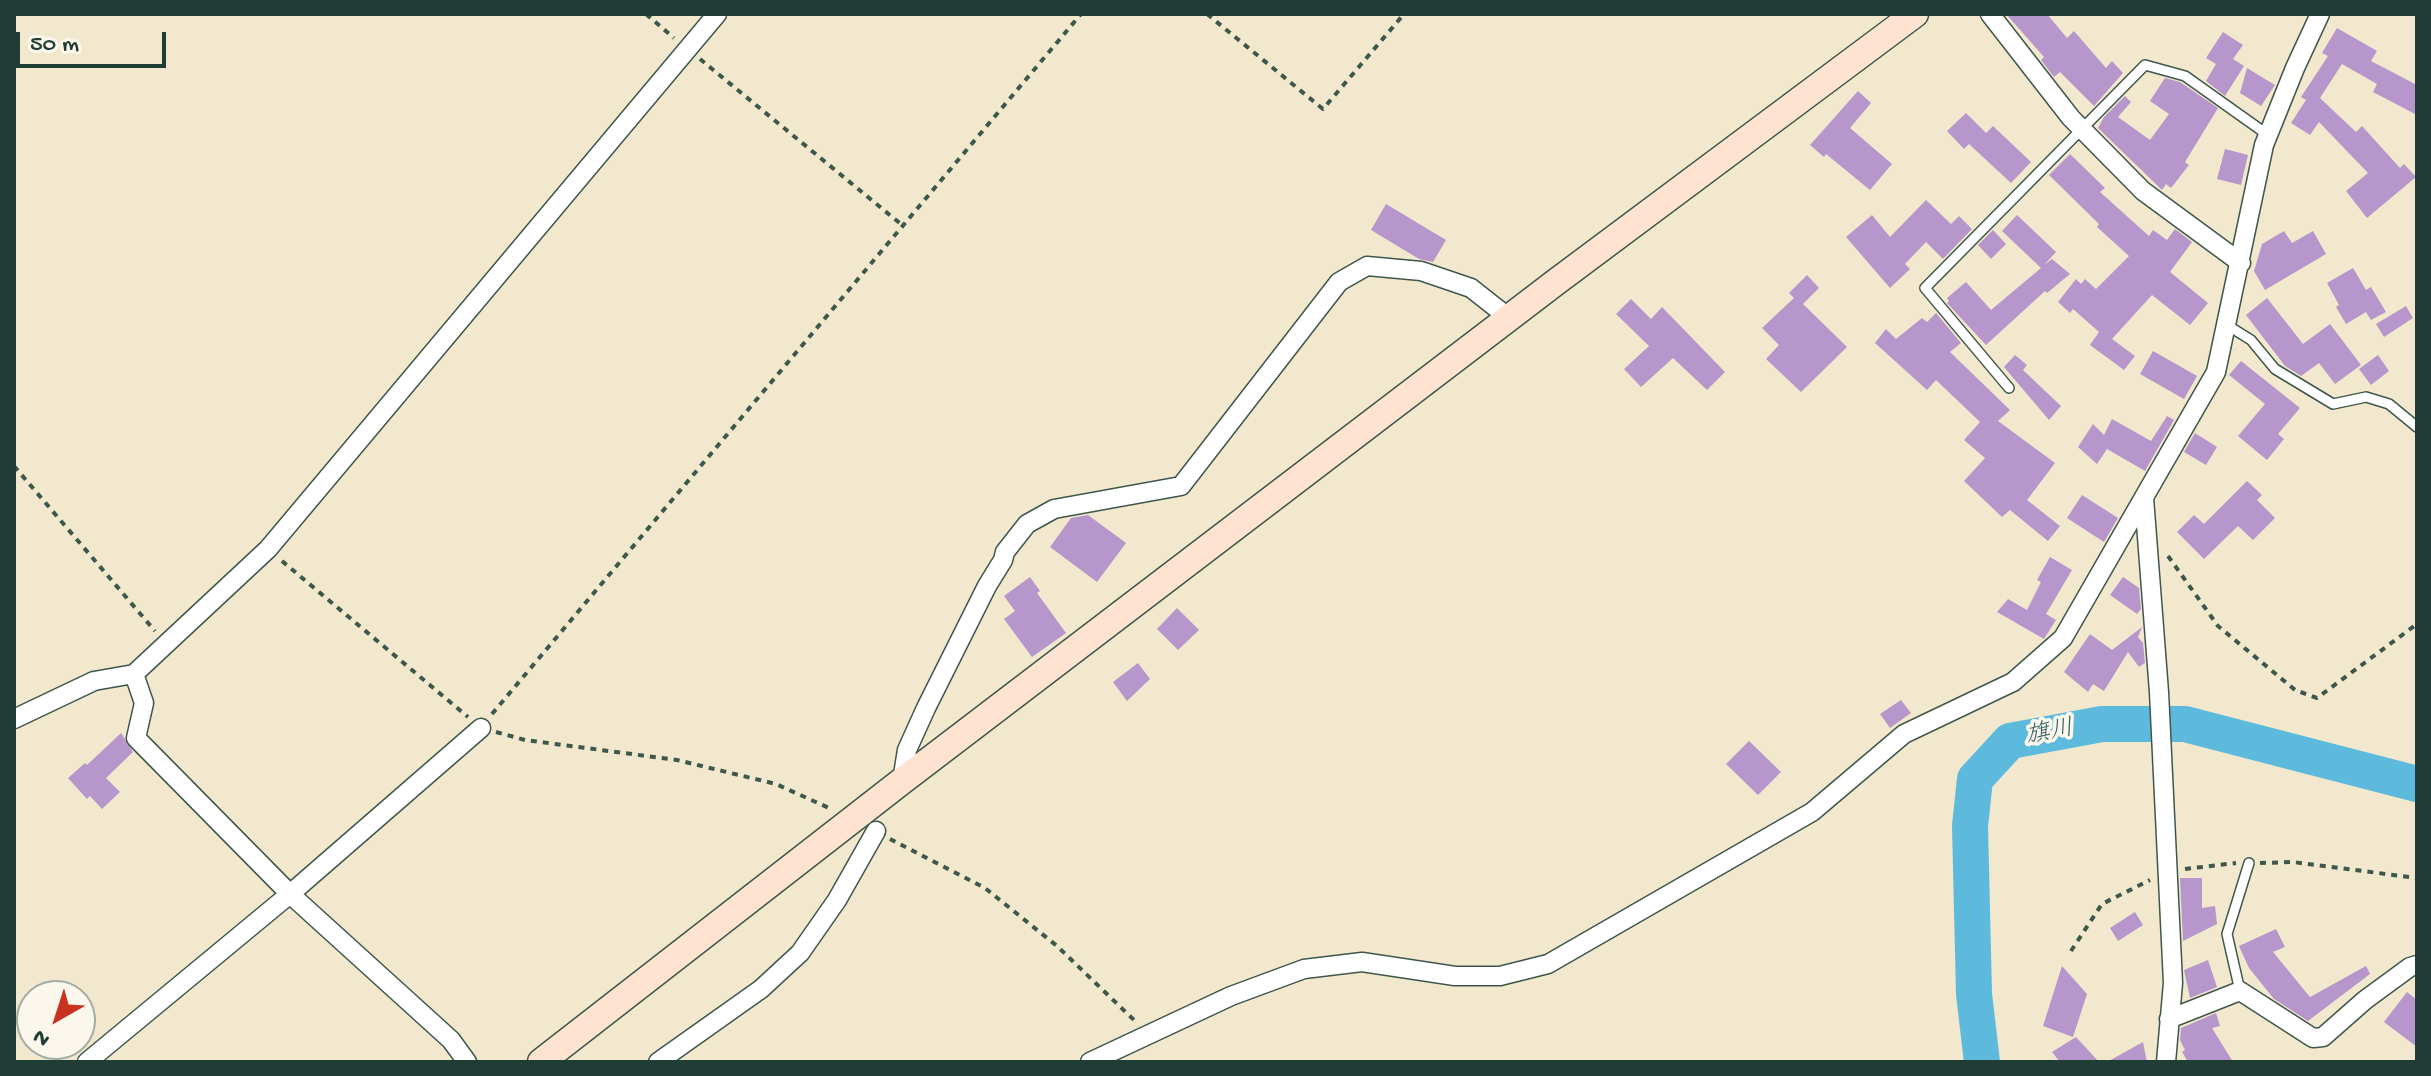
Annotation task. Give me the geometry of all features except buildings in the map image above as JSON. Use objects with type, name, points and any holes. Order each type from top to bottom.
[{"type":"street","points":[[14,719],[94,681],[134,674],[268,549],[717,14]]},
{"type":"street","points":[[541,1062],[865,826],[902,781],[1509,318],[1915,14]]},
{"type":"street","points":[[1990,14],[2081,128],[2143,191],[2241,263]]},
{"type":"street","points":[[1090,1062],[1231,996],[1304,969],[1362,962],[1455,976],[1500,976],[1548,964],[1812,812],[1904,734],[2013,682],[2063,638],[2216,372],[2268,135],[2320,14]]},
{"type":"street","points":[[902,781],[907,750],[918,724],[1005,552],[1027,524],[1054,509],[1181,486],[1339,282],[1367,266],[1421,271],[1471,288],[1509,318]]},
{"type":"street","points":[[2144,498],[2159,692],[2173,983],[2166,1062]]},
{"type":"street","points":[[134,674],[144,703],[136,738],[290,894],[451,1040],[467,1062]]},
{"type":"street","points":[[87,1062],[108,1056],[481,728]]},
{"type":"street","points":[[658,1062],[761,989],[800,953],[837,900],[865,826]]},
{"type":"street","points":[[2169,1019],[2240,991],[2313,1038],[2323,1037],[2365,1000],[2417,965]]},
{"type":"lane","points":[[2009,388],[1925,288],[2145,65],[2185,76],[2268,135]]},
{"type":"lane","points":[[2227,325],[2251,340],[2275,369],[2333,404],[2366,397],[2389,404],[2417,427]]},
{"type":"lane","points":[[2240,991],[2227,934],[2249,863]]},
{"type":"path","points":[[646,14],[902,225]]},
{"type":"path","points":[[481,728],[1081,14]]},
{"type":"path","points":[[1207,14],[1323,109],[1404,14]]},
{"type":"path","points":[[14,466],[166,644]]},
{"type":"path","points":[[2146,527],[2218,626],[2295,690],[2317,698],[2417,624]]},
{"type":"path","points":[[268,549],[481,728],[525,740],[677,760],[776,784],[985,888],[1057,946],[1149,1034]]},
{"type":"waterway","name":"旗川","points":[[1982,1062],[1974,994],[1970,826],[1975,779],[2010,741],[2102,724],[2185,724],[2417,784]]}]
